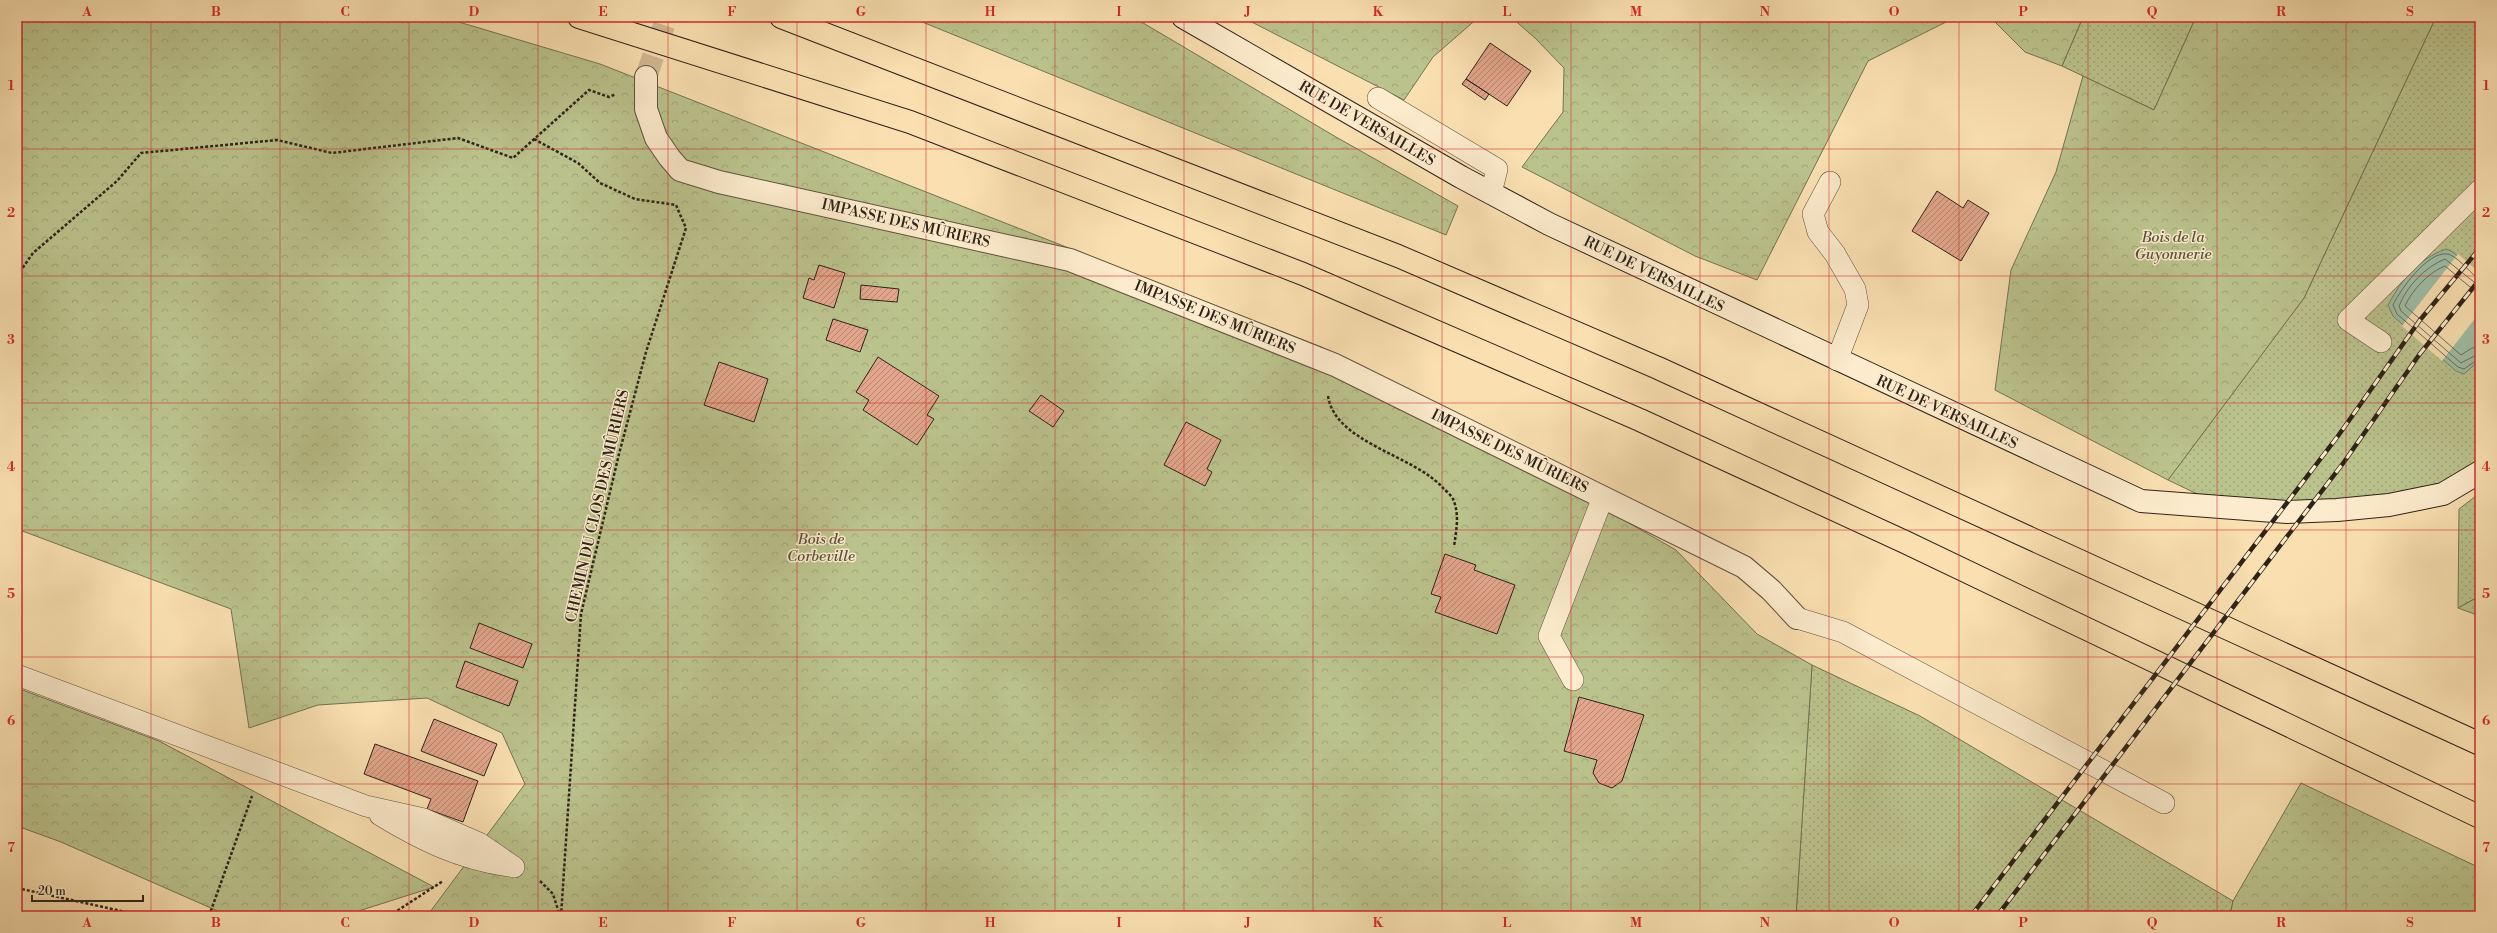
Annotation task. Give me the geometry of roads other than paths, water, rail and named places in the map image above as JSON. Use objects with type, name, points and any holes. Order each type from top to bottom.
[{"type":"highway","points":[[579,17],[910,122],[1302,274],[1640,420],[1898,538],[2480,817]]},
{"type":"highway","points":[[781,17],[1398,256],[1658,368],[2480,744]]},
{"type":"main road","name":"RUE DE VERSAILLES","points":[[1183,17],[1491,193],[1549,224],[2141,501],[2286,512],[2337,510],[2389,505],[2443,494],[2480,472]]},
{"type":"main road","name":"IMPASSE DES MÛRIERS","points":[[646,77],[646,108],[656,138],[680,170],[691,174],[1070,260],[1335,365],[1603,496],[1744,568],[1772,590],[1797,618]]},
{"type":"lane","points":[[1378,98],[1497,169],[1491,193]]},
{"type":"lane","points":[[1830,182],[1814,214],[1818,232],[1835,254],[1855,288],[1858,304],[1837,360]]},
{"type":"lane","points":[[2381,342],[2348,320],[2480,190]]},
{"type":"lane","points":[[1573,680],[1549,636],[1603,496]]},
{"type":"lane","points":[[1797,618],[1843,632],[2164,803]]},
{"type":"lane","points":[[17,676],[366,806],[424,819],[479,843],[514,867],[475,860],[418,838],[366,806]]},
{"type":"water","points":[[2446,249],[2453,252],[2480,276],[2480,360],[2464,374],[2456,371],[2393,316],[2388,305],[2405,278],[2419,264],[2436,253]]},
{"type":"tunnel","points":[[646,77],[667,17]]},
{"type":"railway","points":[[1971,916],[2338,436],[2420,320],[2480,248]]},
{"type":"railway","points":[[1997,916],[2344,462],[2419,355],[2480,279]]},
{"type":"park label","name":"Bois de la Guyonnerie","points":[[2173,246]]},
{"type":"park label","name":"Bois de Corbeville","points":[[821,548]]}]
